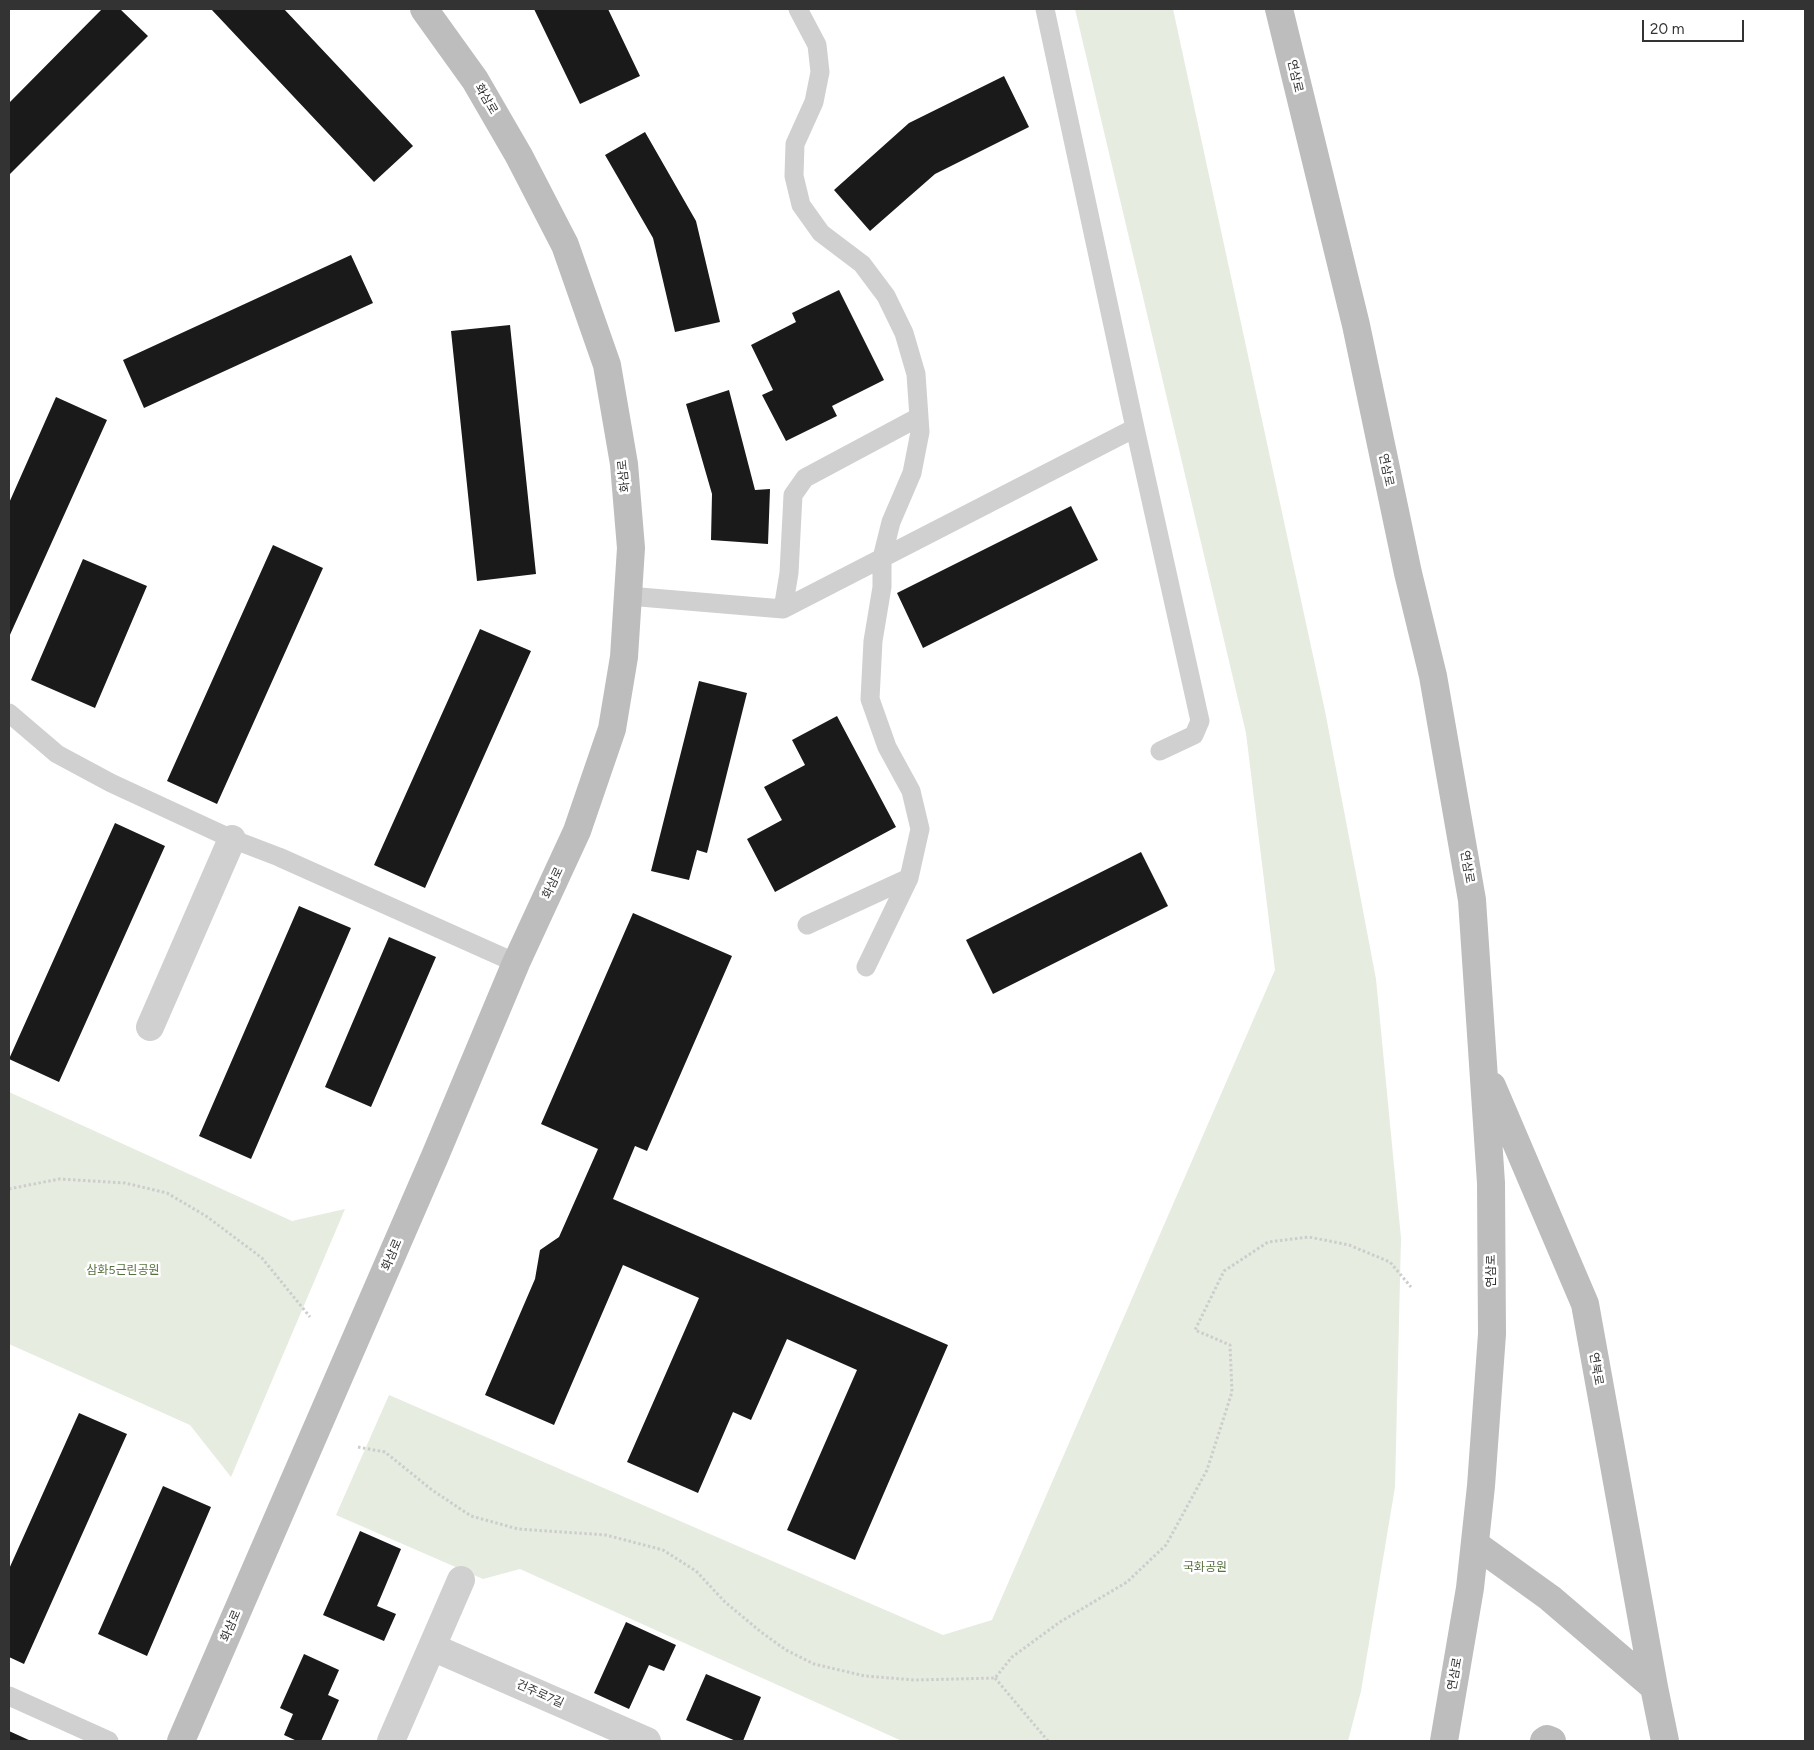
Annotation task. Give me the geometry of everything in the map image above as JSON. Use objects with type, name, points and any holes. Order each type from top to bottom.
[{"type":"main road","name":"화삼로","points":[[181,1741],[436,1156],[516,962],[577,831],[612,729],[624,657],[630,548],[624,464],[607,365],[565,245],[519,156],[475,80],[424,9]]},
{"type":"main road","name":"연삼로","points":[[1280,9],[1356,325],[1408,573],[1433,676],[1472,900],[1491,1183],[1492,1334],[1470,1588],[1444,1741]]},
{"type":"main road","name":"연북로","points":[[1484,1068],[1585,1304],[1665,1741]]},
{"type":"main road","points":[[1475,1544],[1550,1598],[1654,1687]]},
{"type":"main road","points":[[1544,1741],[1547,1739],[1552,1741]]},
{"type":"street","points":[[150,1027],[232,839]]},
{"type":"street","points":[[391,1741],[461,1580]]},
{"type":"street","name":"건주로7길","points":[[432,1646],[647,1741]]},
{"type":"lane","points":[[798,9],[817,45],[820,72],[814,102],[795,144],[794,176],[801,205],[822,233],[862,264],[886,296],[904,333],[916,374],[920,432],[912,473],[891,522],[882,558],[882,587],[873,641],[870,700],[887,748],[911,791],[920,829],[909,878],[866,967]]},
{"type":"lane","points":[[1045,9],[1200,721],[1194,735],[1160,751]]},
{"type":"lane","points":[[783,609],[789,573],[793,495],[805,478],[918,417]]},
{"type":"lane","points":[[628,596],[783,609],[1135,428]]},
{"type":"lane","points":[[9,713],[57,754],[111,783],[232,839],[278,857],[516,962]]},
{"type":"lane","points":[[807,925],[909,878]]},
{"type":"lane","points":[[9,1696],[109,1741]]},
{"type":"path","points":[[9,1189],[59,1178],[125,1183],[167,1193],[206,1216],[262,1258],[310,1317]]},
{"type":"path","points":[[358,1447],[385,1452],[432,1490],[471,1516],[518,1529],[606,1535],[664,1550],[696,1572],[725,1602],[761,1632],[786,1650],[814,1664],[865,1676],[915,1680],[995,1678],[1012,1657],[1060,1622],[1127,1582],[1166,1545],[1207,1470],[1232,1392],[1230,1345],[1195,1330],[1224,1271],[1268,1242],[1309,1237],[1349,1245],[1390,1262],[1411,1287]]},
{"type":"path","points":[[995,1678],[1048,1741]]},
{"type":"green space","name":"국화공원","points":[[1075,9],[1173,9],[1325,711],[1376,979],[1401,1238],[1395,1487],[1361,1691],[1348,1741],[902,1741],[520,1569],[483,1579],[336,1515],[389,1395],[943,1635],[992,1620],[1275,970],[1246,733]]},
{"type":"green space","name":"삼화5근린공원","points":[[9,1092],[292,1221],[345,1209],[231,1477],[190,1425],[9,1344]]},
{"type":"building","points":[[102,9],[120,9],[148,36],[9,175],[9,103]]},
{"type":"building","points":[[211,9],[284,9],[413,146],[374,182]]},
{"type":"building","points":[[534,9],[608,9],[640,76],[580,104]]},
{"type":"building","points":[[1004,76],[1029,127],[935,174],[870,231],[834,190],[909,123]]},
{"type":"building","points":[[645,132],[696,221],[720,322],[675,332],[653,238],[605,155]]},
{"type":"building","points":[[351,255],[373,303],[144,408],[123,360]]},
{"type":"building","points":[[839,290],[884,380],[832,406],[837,416],[786,441],[762,395],[773,390],[751,345],[796,322],[792,313]]},
{"type":"building","points":[[510,325],[536,574],[477,581],[451,331]]},
{"type":"building","points":[[729,390],[755,490],[770,489],[768,544],[711,540],[712,494],[686,404]]},
{"type":"building","points":[[56,397],[107,420],[9,637],[9,503]]},
{"type":"building","points":[[1071,506],[1098,560],[923,648],[897,593]]},
{"type":"building","points":[[273,545],[323,568],[217,804],[167,781]]},
{"type":"building","points":[[83,559],[147,586],[95,708],[31,680]]},
{"type":"building","points":[[480,629],[531,651],[425,888],[374,865]]},
{"type":"building","points":[[699,681],[747,693],[707,853],[697,850],[689,880],[651,871]]},
{"type":"building","points":[[837,716],[896,827],[775,892],[747,839],[782,820],[764,787],[805,765],[792,740]]},
{"type":"building","points":[[115,823],[165,846],[59,1082],[9,1059]]},
{"type":"building","points":[[1141,852],[1168,906],[993,994],[966,940]]},
{"type":"building","points":[[299,906],[351,928],[251,1159],[199,1136]]},
{"type":"building","points":[[633,913],[732,956],[647,1151],[635,1146],[613,1199],[948,1345],[855,1560],[787,1530],[857,1370],[787,1339],[751,1420],[733,1412],[698,1493],[627,1462],[699,1298],[623,1265],[554,1425],[485,1395],[535,1279],[540,1250],[559,1237],[598,1149],[541,1124]]},
{"type":"building","points":[[389,937],[436,957],[371,1107],[325,1087]]},
{"type":"building","points":[[79,1413],[127,1434],[24,1664],[9,1657],[9,1569]]},
{"type":"building","points":[[163,1486],[211,1507],[147,1656],[98,1634]]},
{"type":"building","points":[[360,1531],[401,1549],[377,1606],[396,1614],[384,1641],[323,1615]]},
{"type":"building","points":[[626,1622],[676,1645],[664,1671],[649,1665],[629,1709],[594,1693]]},
{"type":"building","points":[[304,1654],[339,1670],[328,1695],[339,1700],[321,1741],[297,1741],[284,1735],[293,1714],[280,1708]]},
{"type":"building","points":[[706,1674],[761,1697],[743,1741],[736,1741],[686,1720]]},
{"type":"building","points":[[9,1731],[31,1741],[9,1741]]}]
